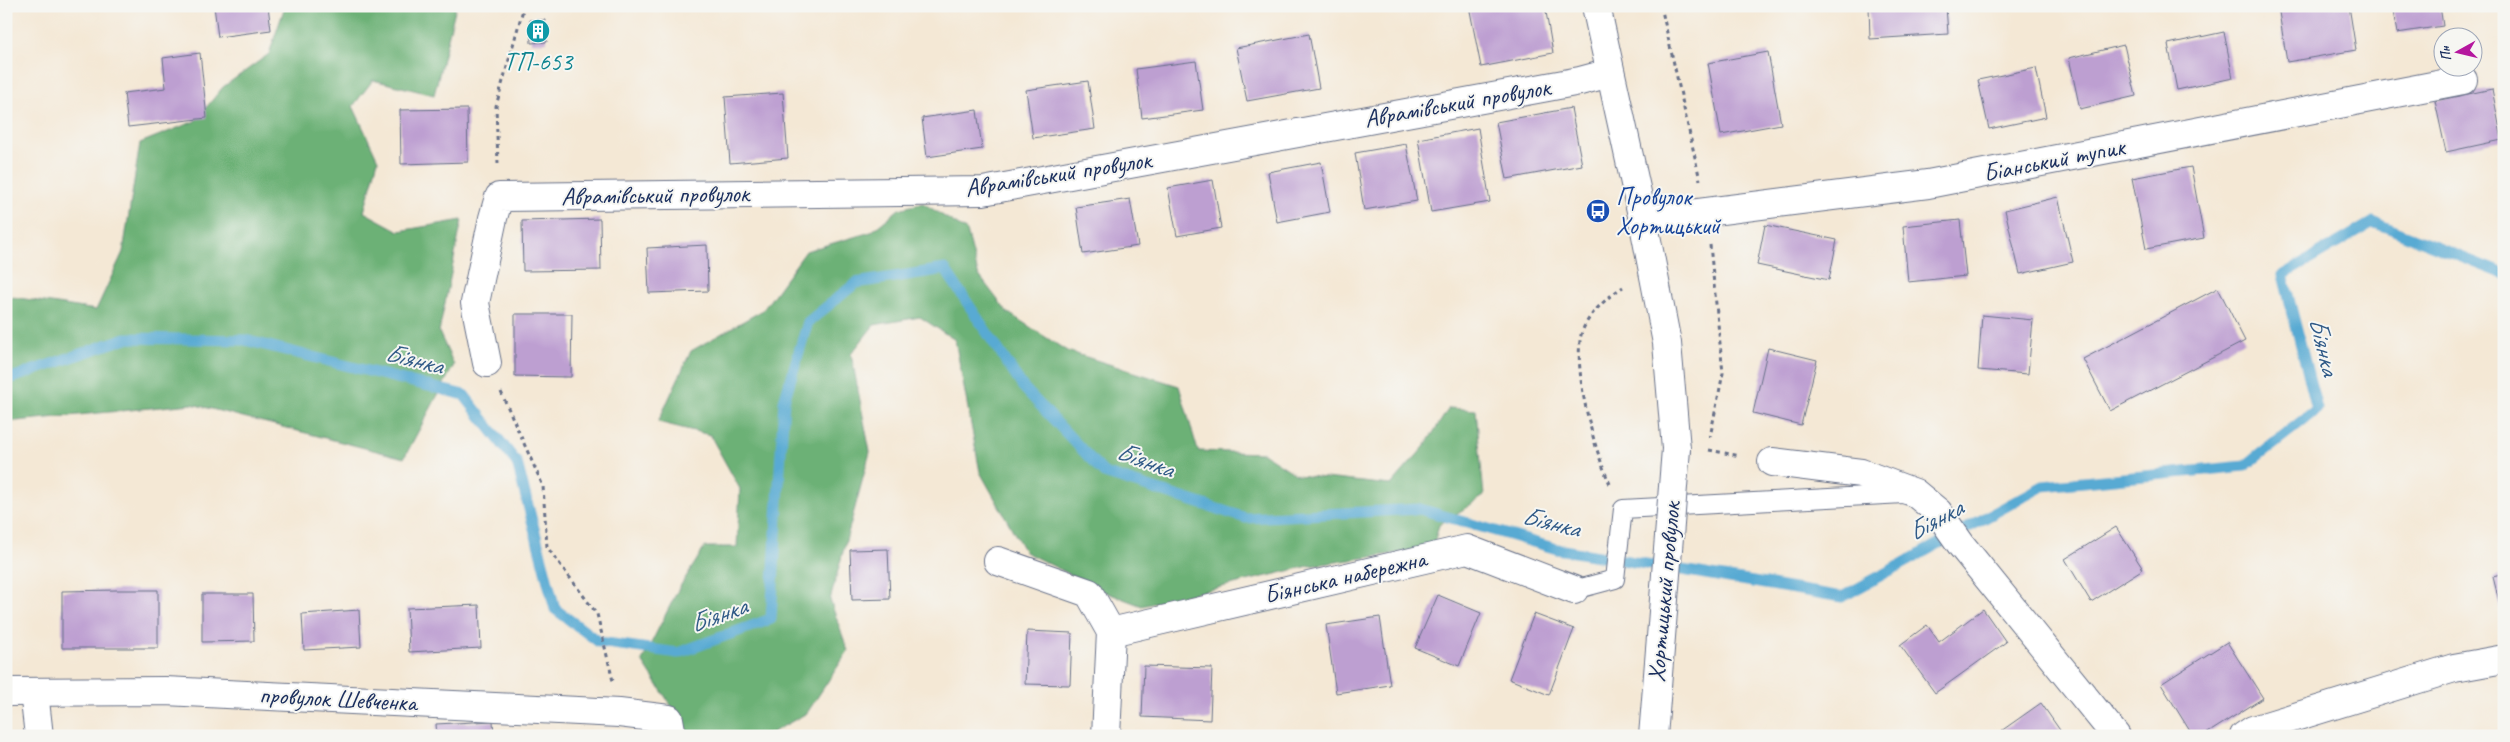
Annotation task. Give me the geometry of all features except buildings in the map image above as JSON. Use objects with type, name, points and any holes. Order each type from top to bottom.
[{"type":"street","name":"Хортицький провулок","points":[[1596,6],[1643,220],[1667,343],[1676,449],[1654,724]]},
{"type":"street","name":"Аврамівський провулок","points":[[499,197],[983,190],[1580,81],[1610,73]]},
{"type":"street","name":"Біанський тупик","points":[[1643,220],[1928,184],[2463,80]]},
{"type":"street","points":[[487,363],[475,303],[492,218],[499,197]]},
{"type":"street","points":[[1772,462],[1861,473],[1915,493],[1938,512],[1962,546],[2116,736]]},
{"type":"street","name":"Біянська набережна","points":[[1111,632],[1466,549],[1574,590]]},
{"type":"street","points":[[998,561],[1089,593],[1111,632],[1106,736]]},
{"type":"street","points":[[2244,736],[2253,730],[2454,668],[2504,659]]},
{"type":"street","name":"провулок Шевченка","points":[[6,692],[165,691],[618,713],[671,728]]},
{"type":"street","points":[[34,692],[39,736]]},
{"type":"lane","points":[[1574,590],[1615,579],[1623,509],[1915,493]]},
{"type":"path","points":[[499,197],[496,106],[524,6]]},
{"type":"path","points":[[1623,509],[1606,474],[1587,415],[1579,362],[1582,334],[1602,301],[1625,285]]},
{"type":"path","points":[[487,363],[543,486],[547,547],[597,614],[612,674]]},
{"type":"green space","points":[[285,6],[456,6],[434,95],[373,80],[353,106],[378,160],[364,212],[399,231],[462,220],[439,332],[454,365],[404,458],[192,404],[6,422],[6,296],[96,310],[123,252],[140,143],[195,121],[223,87],[269,54]]},
{"type":"green space","points":[[923,203],[967,231],[978,274],[1007,312],[1067,351],[1179,386],[1198,451],[1263,453],[1297,475],[1391,485],[1424,447],[1449,408],[1476,410],[1484,496],[1439,525],[1433,548],[1309,566],[1142,606],[1105,592],[1025,552],[980,472],[955,340],[920,317],[874,325],[851,354],[870,452],[830,600],[848,651],[807,713],[766,736],[691,736],[642,661],[679,588],[705,547],[737,547],[740,489],[710,435],[658,422],[691,351],[763,310],[806,251],[871,232],[899,209]]},
{"type":"waterway","name":"Біянка","points":[[6,380],[126,338],[245,340],[464,395],[517,463],[555,609],[599,642],[678,653],[771,619],[784,401],[808,322],[856,283],[945,269],[1023,387],[1104,473],[1246,518],[1420,509],[1557,549],[1842,597],[2043,486],[2245,466],[2317,409],[2283,275],[2373,222],[2504,274]]},
{"type":"place","name":"ТП-653","points":[[538,31]]},
{"type":"place","name":"Провулок Хортицький","points":[[1598,211]]}]
